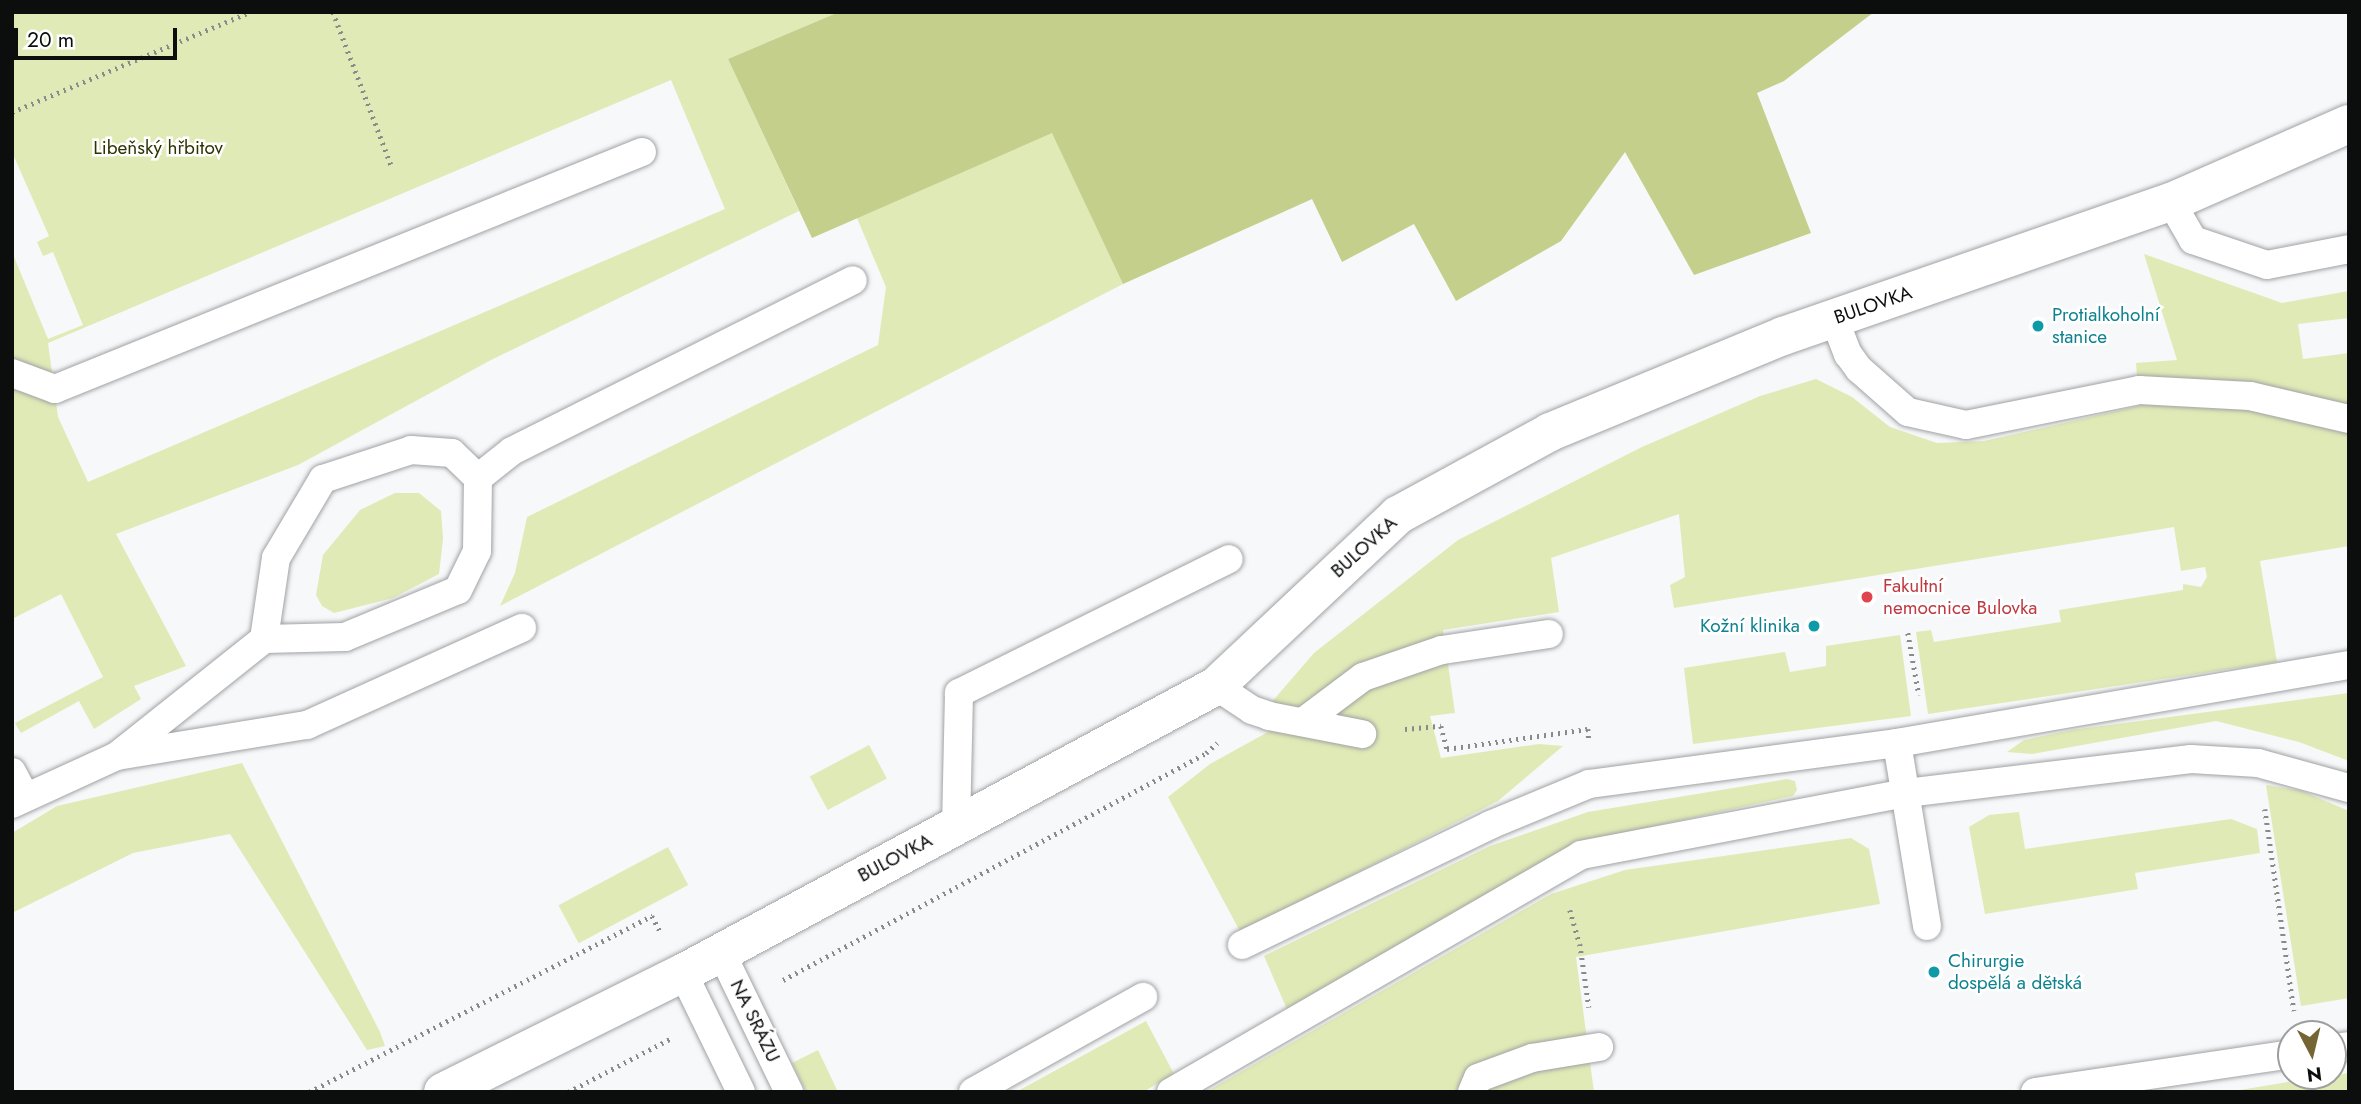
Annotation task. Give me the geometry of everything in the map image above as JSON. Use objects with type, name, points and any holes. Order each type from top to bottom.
[{"type":"street","name":"BULOVKA","points":[[443,1092],[683,973],[1216,686],[1398,515],[1550,432],[1783,336],[2171,202],[2349,124]]},
{"type":"lane","points":[[12,373],[55,388],[642,152]]},
{"type":"lane","points":[[2171,202],[2193,240],[2266,265],[2349,249]]},
{"type":"lane","points":[[478,478],[512,451],[853,280]]},
{"type":"lane","points":[[1834,318],[1848,354],[1859,369],[1908,412],[1966,425],[2139,390],[2250,396],[2349,419]]},
{"type":"lane","points":[[117,756],[264,639],[345,637],[458,590],[477,551],[478,478],[452,453],[411,450],[323,479],[275,558],[264,639]]},
{"type":"lane","points":[[956,826],[959,693],[1229,559]]},
{"type":"lane","points":[[17,791],[117,756],[307,725],[522,628]]},
{"type":"lane","points":[[1303,722],[1363,677],[1442,650],[1549,634]]},
{"type":"lane","points":[[1242,945],[1490,825],[1589,785],[1897,743],[2349,665]]},
{"type":"lane","points":[[1216,686],[1252,710],[1362,734]]},
{"type":"lane","points":[[1897,743],[1927,926]]},
{"type":"lane","points":[[1171,1092],[1581,855],[1906,793],[2191,759],[2258,763],[2349,788]]},
{"type":"lane","name":"NA SRÁZU","points":[[721,951],[789,1092]]},
{"type":"lane","points":[[683,973],[741,1092]]},
{"type":"lane","points":[[973,1092],[1143,997]]},
{"type":"lane","points":[[1472,1092],[1478,1078],[1532,1058],[1599,1047]]},
{"type":"lane","points":[[2041,1091],[2277,1056]]},
{"type":"path","points":[[12,112],[250,12]]},
{"type":"path","points":[[333,12],[391,165]]},
{"type":"path","points":[[1908,633],[1921,707]]},
{"type":"path","points":[[804,970],[1206,753],[1252,710]]},
{"type":"path","points":[[1441,726],[1447,749],[1588,729],[1589,746]]},
{"type":"path","points":[[2258,763],[2295,1018]]},
{"type":"path","points":[[1581,855],[1565,895],[1580,944],[1587,998]]},
{"type":"path","points":[[309,1092],[652,916],[683,973]]},
{"type":"green space","name":"Libeňský hřbitov","points":[[12,12],[839,12],[728,59],[799,211],[491,360],[298,465],[116,534],[186,666],[134,686],[141,699],[94,729],[79,701],[21,733],[15,723],[103,677],[61,594],[12,619],[12,252],[48,339],[83,325],[53,252],[43,256],[37,242],[49,236],[12,152]],"holes":[[[671,80],[725,209],[88,482],[58,417],[48,343]]]},
{"type":"green space","points":[[839,12],[1874,12],[1784,81],[1757,93],[1811,233],[1694,275],[1625,152],[1561,241],[1456,301],[1414,224],[1342,262],[1312,199],[1123,284],[1052,133],[812,238],[728,59]]},
{"type":"green space","points":[[1052,132],[1123,284],[500,606],[515,573],[527,517],[878,345],[886,287],[857,218]]},
{"type":"green space","points":[[2144,254],[2282,303],[2349,291],[2349,318],[2298,324],[2303,359],[2349,353],[2349,546],[2260,561],[2277,662],[1928,714],[1916,632],[1931,630],[1934,642],[2061,622],[2059,610],[2183,590],[2183,584],[2201,587],[2207,577],[2205,567],[2181,571],[2174,527],[1674,608],[1670,585],[1685,577],[1679,514],[1551,558],[1559,612],[1443,630],[1455,713],[1430,716],[1441,758],[1539,744],[1563,746],[1498,801],[1282,911],[1243,937],[1168,797],[1210,764],[1275,728],[1270,704],[1314,653],[1458,540],[1642,447],[1760,396],[1816,379],[1852,397],[1890,427],[1937,443],[1984,441],[2139,406],[2136,363],[2177,360]]},
{"type":"green space","points":[[395,493],[419,493],[441,511],[443,539],[439,574],[393,598],[334,613],[322,606],[316,595],[323,555],[360,510]]},
{"type":"green space","points":[[1900,635],[1911,716],[1693,744],[1684,668],[1785,652],[1790,672],[1826,666],[1826,646]]},
{"type":"green space","points":[[2349,693],[2349,761],[2299,742],[2216,721],[2032,754],[2007,752],[2024,740],[2072,730]]},
{"type":"green space","points":[[869,745],[887,779],[828,810],[810,776]]},
{"type":"green space","points":[[242,763],[385,1046],[367,1050],[230,834],[133,853],[12,913],[12,833],[57,806]]},
{"type":"green space","points":[[1787,779],[1795,781],[1797,790],[1793,796],[1586,841],[1289,1014],[1264,956],[1490,846],[1588,812]]},
{"type":"green space","points":[[2266,785],[2302,791],[2349,811],[2349,998],[2301,1006]]},
{"type":"green space","points":[[2019,812],[2025,849],[2231,819],[2257,829],[2260,853],[2135,873],[2138,889],[1985,914],[1969,827],[1989,815]]},
{"type":"green space","points":[[1851,838],[1869,849],[1880,904],[1576,957],[1594,1092],[1206,1092],[1551,894],[1625,870]]},
{"type":"green space","points":[[668,847],[688,885],[579,943],[559,905]]},
{"type":"green space","points":[[1146,1021],[1174,1074],[1143,1092],[1016,1092]]},
{"type":"green space","points":[[818,1050],[838,1092],[806,1092],[792,1063]]},
{"type":"green space","points":[[2347,1073],[2349,1092],[2228,1092],[2277,1084],[2277,1090],[2347,1090]]},
{"type":"place","name":"Protialkoholní stanice","points":[[2038,326]]},
{"type":"place","name":"Fakultní nemocnice Bulovka","points":[[1867,597]]},
{"type":"place","name":"Kožní klinika","points":[[1814,626]]},
{"type":"place","name":"Chirurgie dospělá a dětská","points":[[1934,972]]}]
